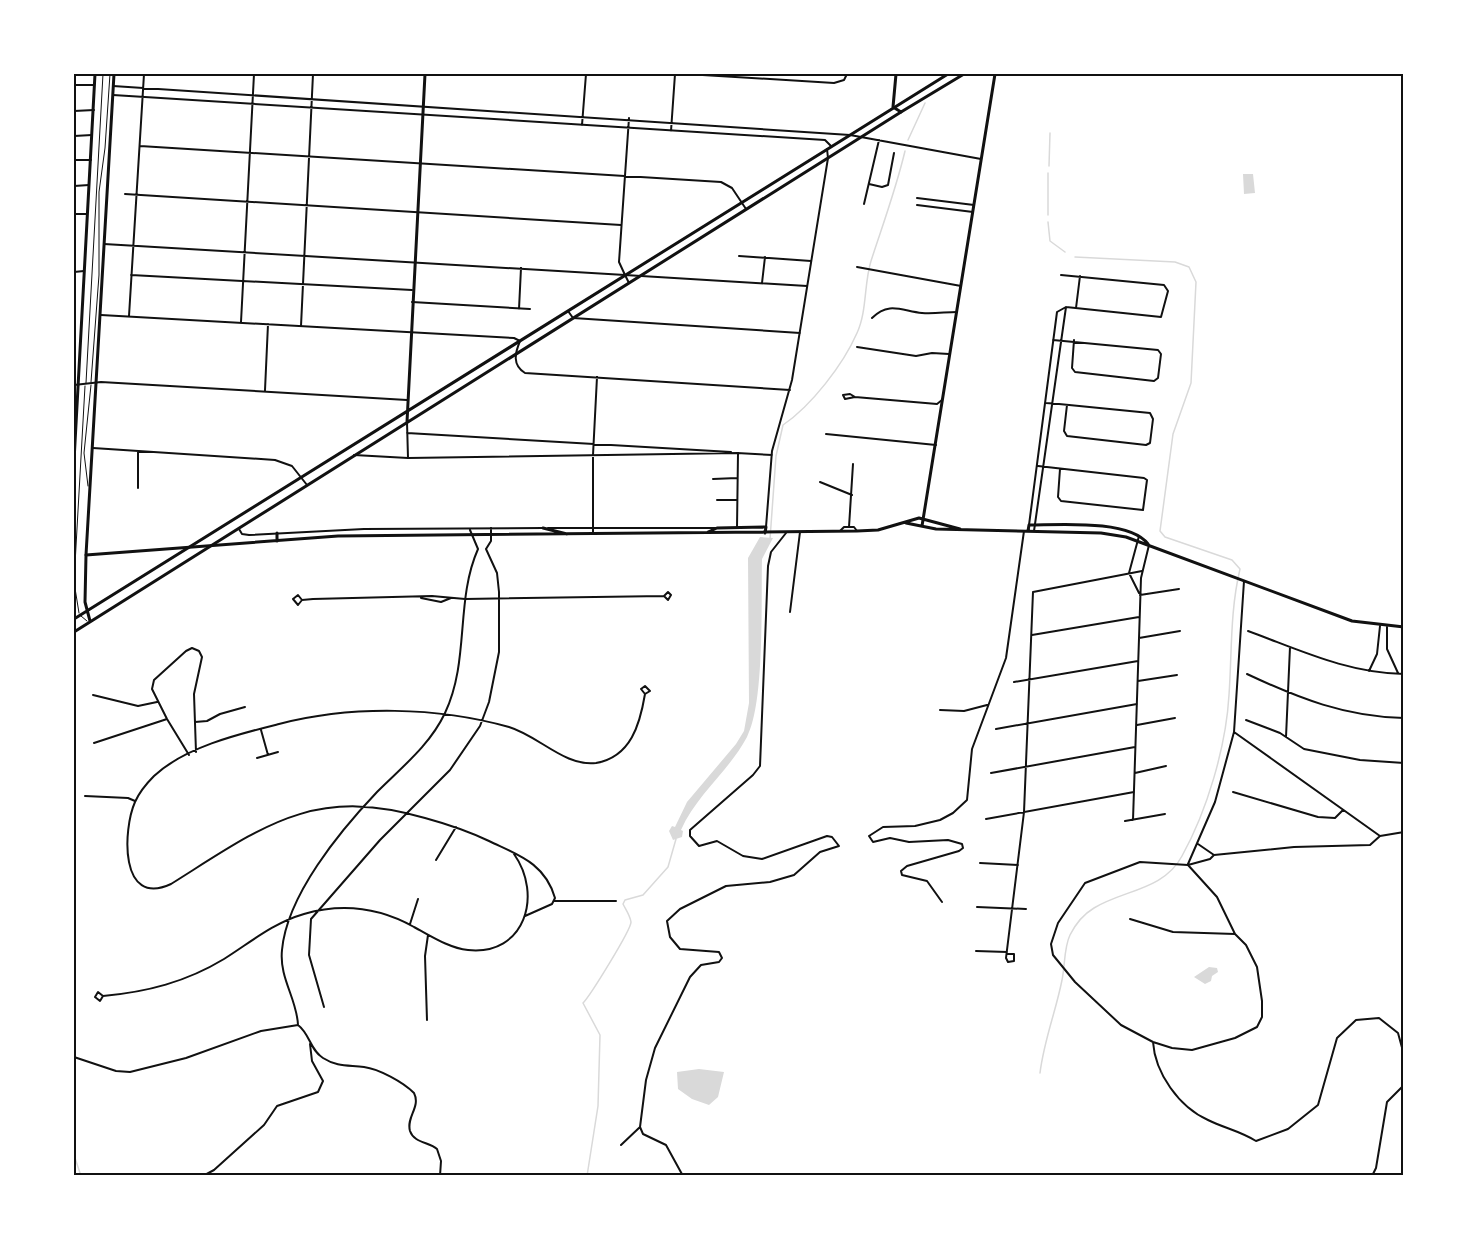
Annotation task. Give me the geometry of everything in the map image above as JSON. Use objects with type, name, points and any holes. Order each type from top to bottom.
[{"type":"main road","points":[[74,461],[75,384],[95,74]]},
{"type":"main road","points":[[89,622],[86,555],[113,95],[112,74]]},
{"type":"main road","points":[[407,422],[412,290],[425,74]]},
{"type":"main road","points":[[892,107],[896,74]]},
{"type":"main road","points":[[74,619],[948,74]]},
{"type":"main road","points":[[74,632],[514,354],[964,74]]},
{"type":"main road","points":[[922,526],[995,74]]},
{"type":"main road","points":[[892,107],[901,112]]},
{"type":"main road","points":[[86,555],[338,536],[857,531],[878,530],[923,519],[960,529]]},
{"type":"main road","points":[[902,523],[960,529],[1101,533],[1138,541],[1352,621],[1387,627],[1404,627]]},
{"type":"main road","points":[[1026,531],[1029,525],[1101,526],[1139,535],[1149,545]]},
{"type":"main road","points":[[707,533],[717,528],[766,527],[767,533]]},
{"type":"main road","points":[[543,528],[572,535]]},
{"type":"main road","points":[[277,533],[277,541]]},
{"type":"street","points":[[129,316],[144,74]]},
{"type":"street","points":[[241,323],[254,74]]},
{"type":"street","points":[[301,326],[313,74]]},
{"type":"street","points":[[582,125],[586,74]]},
{"type":"street","points":[[671,131],[675,74]]},
{"type":"street","points":[[686,74],[834,83],[844,80],[847,74]]},
{"type":"street","points":[[74,85],[94,85]]},
{"type":"street","points":[[113,86],[629,118],[850,135],[981,159]]},
{"type":"street","points":[[113,95],[825,140],[831,146]]},
{"type":"street","points":[[74,111],[94,110]]},
{"type":"street","points":[[629,118],[619,262],[629,283]]},
{"type":"street","points":[[74,135],[92,135]]},
{"type":"street","points":[[864,204],[879,140]]},
{"type":"street","points":[[140,146],[721,182],[732,188],[746,210]]},
{"type":"street","points":[[766,527],[772,455],[790,390],[828,158],[827,149]]},
{"type":"street","points":[[869,184],[882,187],[888,185],[894,153]]},
{"type":"street","points":[[74,160],[90,160]]},
{"type":"street","points":[[74,186],[89,185]]},
{"type":"street","points":[[125,194],[621,225]]},
{"type":"street","points":[[917,198],[974,205]]},
{"type":"street","points":[[917,205],[973,212]]},
{"type":"street","points":[[74,214],[87,214]]},
{"type":"street","points":[[104,244],[521,267],[807,286]]},
{"type":"street","points":[[740,256],[811,261]]},
{"type":"street","points":[[762,283],[765,258]]},
{"type":"street","points":[[519,309],[521,267]]},
{"type":"street","points":[[857,267],[961,286]]},
{"type":"street","points":[[74,272],[84,271]]},
{"type":"street","points":[[131,275],[412,290]]},
{"type":"street","points":[[1029,525],[1053,340],[1054,316],[1060,309],[1066,307],[1161,317],[1168,291],[1164,285],[1061,275]]},
{"type":"street","points":[[1076,308],[1080,276]]},
{"type":"street","points":[[412,302],[530,309]]},
{"type":"street","points":[[872,318],[881,309],[896,307],[925,313],[957,312]]},
{"type":"street","points":[[1034,531],[1066,307]]},
{"type":"street","points":[[568,311],[573,318],[800,333]]},
{"type":"street","points":[[100,315],[410,332],[520,341],[514,354],[519,368],[525,373],[790,390]]},
{"type":"street","points":[[265,391],[268,324]]},
{"type":"street","points":[[74,334],[80,334]]},
{"type":"street","points":[[1053,340],[1074,340],[1158,350],[1161,354],[1158,378],[1154,381],[1075,372],[1072,368],[1074,340]]},
{"type":"street","points":[[857,347],[916,356],[932,353],[951,354]]},
{"type":"street","points":[[593,534],[592,455],[597,377]]},
{"type":"street","points":[[75,384],[96,381],[407,400]]},
{"type":"street","points":[[855,397],[937,404],[943,398]]},
{"type":"street","points":[[1045,403],[1051,403],[1150,413],[1153,419],[1150,443],[1146,445],[1067,436],[1064,431],[1067,405]]},
{"type":"street","points":[[937,404],[941,412]]},
{"type":"street","points":[[407,422],[408,458]]},
{"type":"street","points":[[407,433],[772,455]]},
{"type":"street","points":[[826,434],[936,445]]},
{"type":"street","points":[[93,448],[275,460],[292,466],[307,485]]},
{"type":"street","points":[[138,451],[138,488]]},
{"type":"street","points":[[354,455],[408,458],[738,453]]},
{"type":"street","points":[[737,533],[738,453]]},
{"type":"street","points":[[849,527],[854,464]]},
{"type":"street","points":[[1037,466],[1144,478],[1147,480],[1143,510],[1061,501],[1058,497],[1060,469]]},
{"type":"street","points":[[713,479],[737,478]]},
{"type":"street","points":[[820,482],[852,495]]},
{"type":"street","points":[[717,500],[737,500]]},
{"type":"street","points":[[840,531],[843,527],[849,527],[857,531]]},
{"type":"street","points":[[238,528],[245,535],[470,528],[717,528]]},
{"type":"street","points":[[440,1176],[441,1161],[437,1149],[415,1139],[411,1133],[409,1123],[417,1100],[410,1089],[370,1068],[339,1066],[320,1056],[298,1025],[281,962],[288,920],[313,873],[366,805],[410,761],[444,716],[460,664],[467,577],[478,549],[470,528]]},
{"type":"street","points":[[324,1007],[309,955],[309,928],[316,911],[450,770],[482,721],[492,693],[498,662],[499,599],[496,573],[486,549],[492,535],[492,528]]},
{"type":"street","points":[[942,902],[927,881],[903,876],[902,871],[907,866],[959,851],[963,848],[962,844],[943,840],[909,842],[890,838],[873,842],[869,836],[882,827],[915,826],[936,821],[953,813],[965,803],[968,795],[972,749],[987,705],[1001,677],[1006,658],[1026,531]]},
{"type":"street","points":[[790,612],[800,532]]},
{"type":"street","points":[[683,1176],[666,1144],[643,1134],[640,1127],[646,1080],[655,1047],[696,968],[719,962],[722,958],[719,952],[712,950],[680,949],[670,937],[668,921],[680,909],[726,886],[770,882],[794,875],[820,852],[839,846],[832,837],[827,836],[762,859],[743,856],[717,841],[699,846],[693,843],[690,830],[753,775],[760,766],[768,566],[771,552],[786,533]]},
{"type":"street","points":[[1139,535],[1129,573],[1140,595]]},
{"type":"street","points":[[1133,820],[1140,595],[1142,571],[1149,545]]},
{"type":"street","points":[[478,549],[486,549]]},
{"type":"street","points":[[976,951],[1007,953],[1024,812],[1034,590],[1142,571]]},
{"type":"street","points":[[1188,865],[1215,802],[1234,732],[1242,581]]},
{"type":"street","points":[[1140,595],[1179,588]]},
{"type":"street","points":[[302,600],[432,596],[499,599],[664,596]]},
{"type":"street","points":[[421,598],[441,602],[451,598]]},
{"type":"street","points":[[1032,635],[1140,617]]},
{"type":"street","points":[[1369,671],[1377,654],[1380,626]]},
{"type":"street","points":[[1387,627],[1387,649],[1398,674]]},
{"type":"street","points":[[1248,631],[1332,663],[1369,671],[1404,674]]},
{"type":"street","points":[[1139,639],[1180,632]]},
{"type":"street","points":[[1286,738],[1290,647]]},
{"type":"street","points":[[189,755],[152,691],[154,680],[186,651],[197,649],[202,657],[194,694],[196,752]]},
{"type":"street","points":[[1014,682],[1138,661]]},
{"type":"street","points":[[1247,674],[1288,693],[1346,712],[1404,718]]},
{"type":"street","points":[[1137,682],[1177,675]]},
{"type":"street","points":[[555,901],[555,894],[542,872],[525,856],[513,853],[456,827],[408,813],[366,805],[322,808],[281,820],[233,845],[164,887],[145,885],[131,872],[126,852],[135,801],[152,777],[189,755],[261,730],[295,721],[349,713],[386,712],[444,716],[482,721],[530,735],[575,761],[597,763],[618,754],[629,744],[637,730],[645,694]]},
{"type":"street","points":[[93,695],[138,706],[157,702]]},
{"type":"street","points":[[996,729],[1137,704]]},
{"type":"street","points":[[940,710],[964,711],[987,705]]},
{"type":"street","points":[[195,722],[207,721],[224,712],[244,707]]},
{"type":"street","points":[[74,708],[74,759]]},
{"type":"street","points":[[1136,725],[1175,718]]},
{"type":"street","points":[[94,743],[167,719]]},
{"type":"street","points":[[1246,720],[1280,734],[1304,749],[1341,757],[1404,763]]},
{"type":"street","points":[[261,730],[268,755]]},
{"type":"street","points":[[1234,732],[1380,836]]},
{"type":"street","points":[[991,773],[1135,747]]},
{"type":"street","points":[[257,758],[278,752]]},
{"type":"street","points":[[1135,772],[1166,766]]},
{"type":"street","points":[[986,819],[1134,792]]},
{"type":"street","points":[[1233,792],[1318,818],[1335,818],[1343,810]]},
{"type":"street","points":[[85,796],[128,798],[135,801]]},
{"type":"street","points":[[1125,821],[1165,814]]},
{"type":"street","points":[[436,860],[456,827]]},
{"type":"street","points":[[1198,844],[1214,855],[1294,847],[1370,845],[1380,836],[1404,832]]},
{"type":"street","points":[[103,996],[154,989],[185,979],[222,960],[276,924],[316,911],[366,910],[393,916],[459,948],[485,950],[507,940],[525,916],[529,903],[529,885],[523,868],[513,853]]},
{"type":"street","points":[[1188,865],[1217,897],[1235,934],[1246,945],[1257,967],[1262,1017],[1257,1027],[1235,1038],[1200,1049],[1185,1050],[1153,1042],[1121,1025],[1069,976],[1053,955],[1051,944],[1053,933],[1081,887],[1140,862],[1188,865],[1210,860],[1214,855]]},
{"type":"street","points":[[980,863],[1018,865]]},
{"type":"street","points":[[410,925],[418,898]]},
{"type":"street","points":[[525,916],[555,901],[616,902]]},
{"type":"street","points":[[977,907],[1026,909]]},
{"type":"street","points":[[1130,920],[1173,932],[1235,934]]},
{"type":"street","points":[[427,1020],[425,956],[428,934]]},
{"type":"street","points":[[1153,1042],[1162,1075],[1184,1105],[1206,1120],[1243,1133],[1256,1141],[1288,1129],[1318,1105],[1337,1038],[1356,1020],[1379,1018],[1398,1033],[1404,1055]]},
{"type":"street","points":[[74,1058],[116,1071],[130,1072],[178,1061],[261,1031],[298,1025]]},
{"type":"street","points":[[203,1176],[214,1170],[264,1125],[277,1106],[318,1092],[322,1081],[312,1061],[310,1044]]},
{"type":"street","points":[[1372,1176],[1376,1168],[1388,1102],[1404,1085]]},
{"type":"street","points":[[621,1145],[640,1127]]},
{"type":"lane","points":[[89,622],[80,615],[75,602],[74,582],[103,74]]},
{"type":"lane","points":[[90,494],[84,450],[99,275],[99,192],[112,74]]},
{"type":"shaded area","points":[[1243,174],[1253,174],[1255,193],[1244,194]]},
{"type":"shaded area","points":[[760,537],[773,538],[762,559],[761,651],[753,721],[740,749],[688,817],[681,830],[683,831],[682,837],[673,840],[669,831],[672,826],[675,827],[687,802],[736,744],[744,731],[749,703],[748,558]]},
{"type":"shaded area","points":[[1209,967],[1217,968],[1218,972],[1212,976],[1211,981],[1205,984],[1194,977]]},
{"type":"shaded area","points":[[699,1069],[724,1072],[718,1097],[709,1105],[692,1099],[678,1089],[677,1072]]},
{"type":"waterway","points":[[908,140],[925,103]]},
{"type":"waterway","points":[[1049,166],[1050,133]]},
{"type":"waterway","points":[[770,539],[776,456],[783,425],[794,417],[825,384],[857,333],[871,261],[905,151]]},
{"type":"waterway","points":[[1048,173],[1048,215]]},
{"type":"waterway","points":[[1048,222],[1050,241],[1065,252]]},
{"type":"waterway","points":[[1040,1073],[1062,980],[1068,940],[1072,931],[1094,908],[1154,883],[1165,876],[1182,856],[1207,799],[1224,736],[1229,695],[1233,616],[1240,569],[1232,560],[1165,537],[1160,531],[1173,434],[1191,383],[1196,282],[1189,267],[1175,262],[1075,257]]},
{"type":"waterway","points":[[587,1176],[598,1106],[600,1035],[583,1003],[610,963],[629,927],[631,922],[623,904],[625,900],[643,895],[668,867],[676,839]]},
{"type":"waterway","points":[[74,1155],[81,1176]]}]
